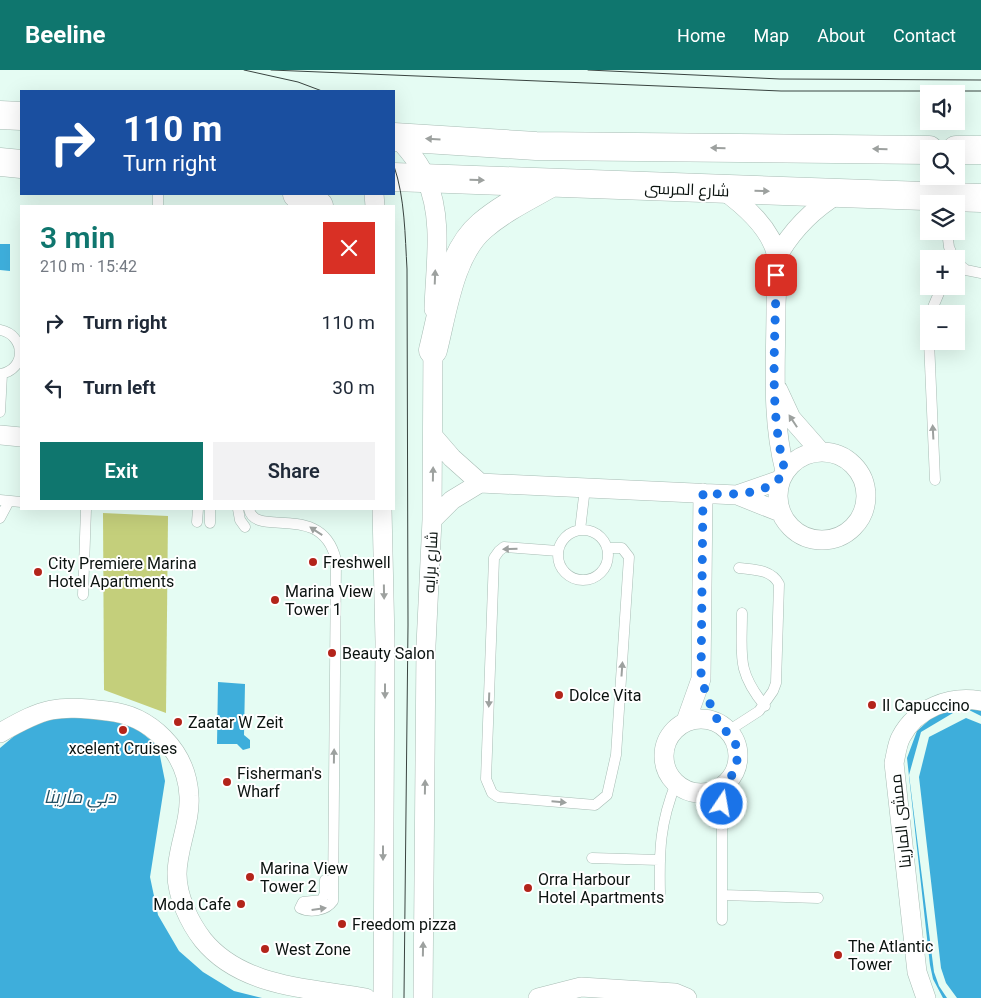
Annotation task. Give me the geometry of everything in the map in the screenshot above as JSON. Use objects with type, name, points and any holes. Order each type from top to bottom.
[{"type":"main road","points":[[0,115],[20,116]]},
{"type":"main road","points":[[395,145],[920,150]]},
{"type":"main road","points":[[436,178],[446,164],[457,154],[536,146]]},
{"type":"main road","points":[[965,150],[981,150]]},
{"type":"main road","points":[[0,162],[20,164]]},
{"type":"main road","name":"شارع المرسى","points":[[395,177],[838,194],[920,199]]},
{"type":"main road","points":[[433,350],[453,274],[467,243],[481,227],[504,210],[551,183]]},
{"type":"main road","points":[[299,195],[317,205]]},
{"type":"main road","name":"شارع المرسى","points":[[965,199],[981,198]]},
{"type":"street","name":"شارع برايه","points":[[395,145],[436,178],[434,199],[436,226],[432,520],[426,645],[422,998]]},
{"type":"street","points":[[723,190],[752,214],[764,230],[776,257],[776,430],[783,475],[778,501],[780,512],[788,524],[799,534],[814,539],[828,540],[843,535],[854,526],[863,513],[866,499],[864,484],[858,471],[848,460],[835,453],[820,451],[806,454],[794,461],[783,475],[737,495]]},
{"type":"street","points":[[776,257],[786,241],[809,214],[838,194]]},
{"type":"street","points":[[776,384],[791,418],[820,451]]},
{"type":"street","points":[[0,435],[20,437]]},
{"type":"street","points":[[433,436],[452,458],[480,483]]},
{"type":"street","points":[[432,520],[452,500],[480,483],[737,495],[780,512]]},
{"type":"street","points":[[686,721],[701,679],[703,493]]},
{"type":"street","points":[[382,510],[385,642],[383,998]]},
{"type":"street","points":[[701,679],[724,727],[735,742],[738,754],[736,766],[731,777],[722,786],[711,792],[699,793],[686,790],[676,783],[668,774],[664,762],[664,750],[668,738],[676,728],[686,721],[697,719],[724,727]]},
{"type":"street","name":"ممشى المارينا","points":[[926,998],[917,972],[894,763],[900,737],[915,718],[930,708],[947,701],[969,699],[981,701]]},
{"type":"street","points":[[0,733],[42,711],[64,707],[119,712],[142,721],[162,736],[173,749],[186,778],[190,796],[177,874],[184,908],[204,940],[225,959],[252,976],[281,984],[366,998]]},
{"type":"street","points":[[538,998],[581,987],[674,993],[687,998]]},
{"type":"lane","points":[[965,269],[981,273]]},
{"type":"lane","points":[[0,330],[15,337],[20,345]]},
{"type":"lane","points":[[929,350],[935,480]]},
{"type":"lane","points":[[0,412],[1,374],[11,371],[18,364],[20,357]]},
{"type":"lane","points":[[580,530],[585,488]]},
{"type":"lane","points":[[0,518],[5,500],[20,502]]},
{"type":"lane","points":[[83,595],[86,510]]},
{"type":"lane","points":[[198,510],[198,522]]},
{"type":"lane","points":[[210,510],[210,523]]},
{"type":"lane","points":[[238,510],[240,520],[245,527]]},
{"type":"lane","points":[[249,510],[251,516],[260,521],[303,524],[319,531],[330,544],[336,560],[333,901],[324,909],[302,909],[302,903],[322,900],[325,893],[325,880]]},
{"type":"lane","points":[[580,530],[597,534],[607,548],[608,559],[604,569],[595,577],[585,580],[574,578],[564,572],[559,562],[558,551],[568,535],[580,530]]},
{"type":"lane","points":[[558,551],[504,548],[498,551],[494,558],[486,779],[492,793],[498,797],[595,806],[607,795],[616,755],[629,557],[622,548],[607,548]]},
{"type":"lane","points":[[724,727],[765,706],[776,683],[780,590],[776,579],[772,575],[739,568]]},
{"type":"lane","points":[[742,613],[742,664],[750,685],[765,706]]},
{"type":"lane","points":[[660,893],[659,860],[661,829],[666,808],[676,783]]},
{"type":"lane","points":[[722,786],[722,920]]},
{"type":"lane","points":[[592,858],[659,860]]},
{"type":"lane","points":[[722,895],[818,898]]},
{"type":"green space","points":[[103,513],[168,516],[166,713],[104,690]]},
{"type":"water","points":[[0,244],[10,244],[10,271],[0,270]]},
{"type":"water","points":[[218,682],[245,684],[244,735],[250,740],[250,748],[243,750],[237,744],[217,744]]},
{"type":"water","points":[[981,705],[981,998],[943,998],[933,979],[930,965],[907,758],[917,731],[938,712]]},
{"type":"water","name":"دبي مارينا","points":[[53,715],[99,716],[137,729],[158,746],[165,781],[150,877],[158,915],[179,951],[203,972],[234,991],[262,998],[0,998],[0,748],[19,732]]},
{"type":"pier","points":[[963,707],[981,716],[981,724],[966,718],[929,737],[919,777],[941,968],[946,983],[957,998],[947,998],[939,986],[934,972],[909,775],[921,732]]},
{"type":"tram line","points":[[244,70],[298,82],[319,90]]},
{"type":"tram line","points":[[271,70],[781,91],[981,91]]},
{"type":"tram line","points":[[588,70],[780,79],[981,80]]},
{"type":"tram line","points":[[395,169],[402,204],[407,269],[408,625],[404,998]]},
{"type":"place","name":"Freshwell","points":[[313,562]]},
{"type":"place","name":"City Premiere Marina Hotel Apartments","points":[[38,572]]},
{"type":"place","name":"Marina View Tower 1","points":[[275,600]]},
{"type":"place","name":"Beauty Salon","points":[[332,653]]},
{"type":"place","name":"Dolce Vita","points":[[559,695]]},
{"type":"place","name":"Il Capuccino","points":[[872,705]]},
{"type":"place","name":"Zaatar W Zeit","points":[[178,722]]},
{"type":"place","name":"xcelent Cruises","points":[[123,730]]},
{"type":"place","name":"Fisherman's Wharf","points":[[227,782]]},
{"type":"place","name":"Marina View Tower 2","points":[[250,877]]},
{"type":"place","name":"Orra Harbour Hotel Apartments","points":[[528,888]]},
{"type":"place","name":"Moda Cafe","points":[[241,904]]},
{"type":"place","name":"Freedom pizza","points":[[342,924]]},
{"type":"place","name":"West Zone","points":[[265,949]]},
{"type":"place","name":"The Atlantic Tower","points":[[838,955]]},
{"type":"route","points":[[722,804],[722,786],[731,777],[736,766],[738,754],[735,742],[719,723],[712,709],[701,679],[703,493],[737,495],[780,480],[785,471],[778,445],[775,415],[776,275]]}]
